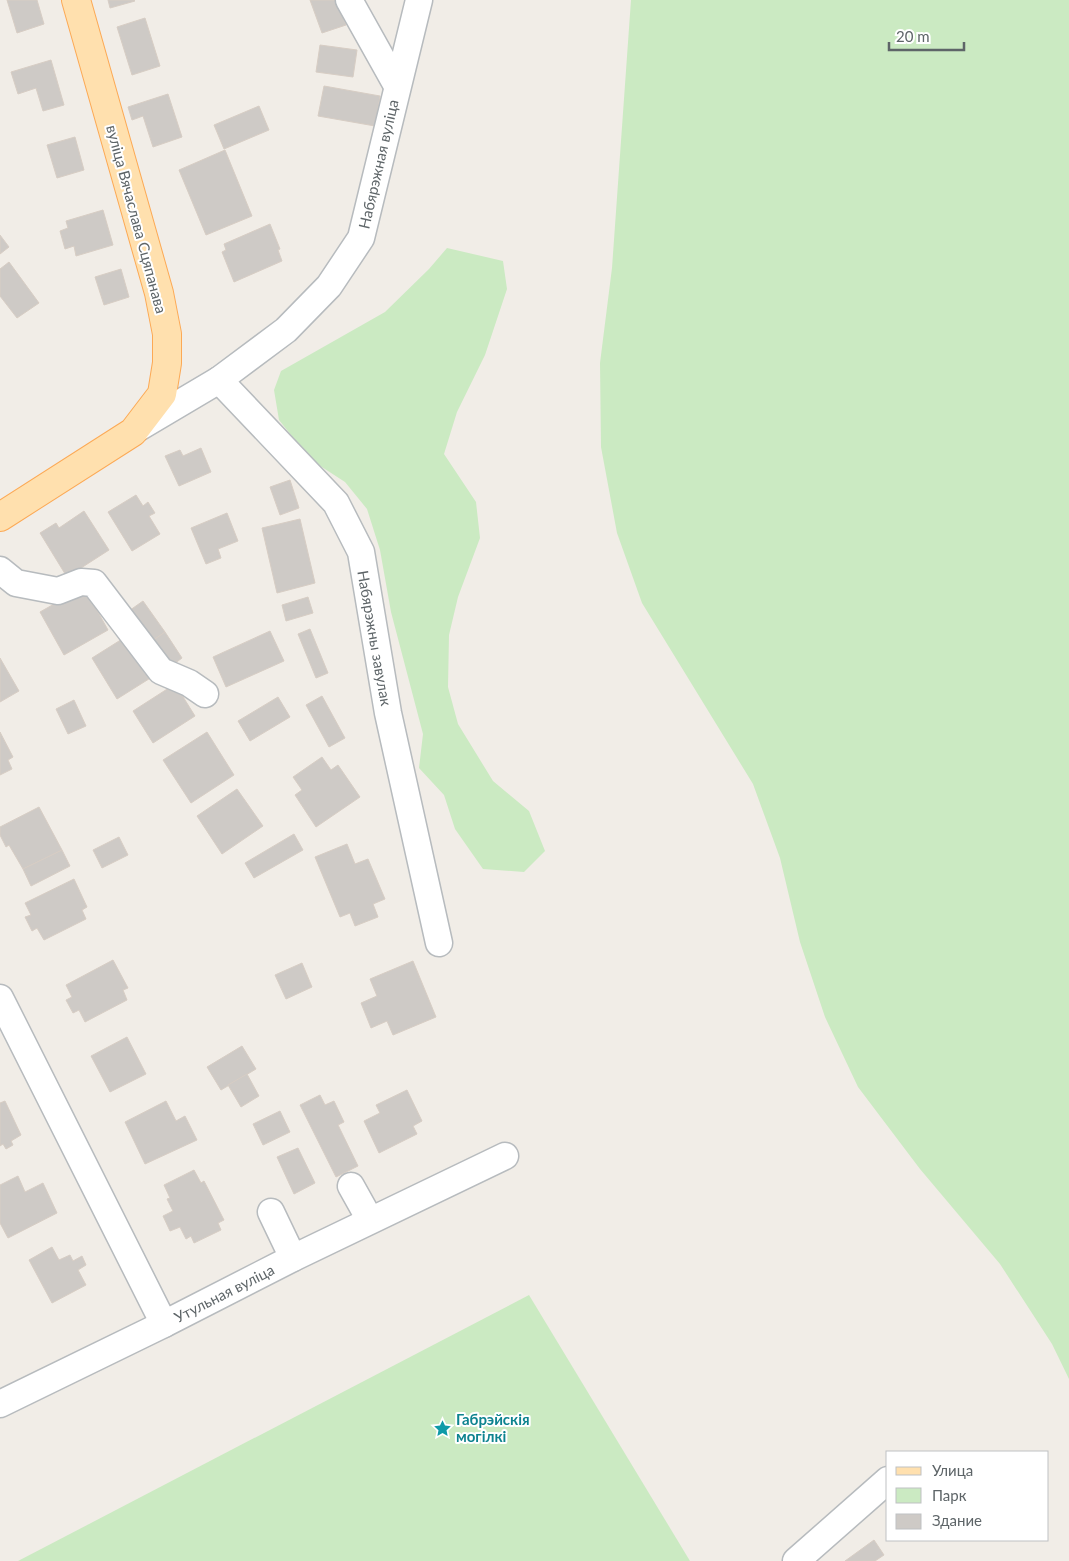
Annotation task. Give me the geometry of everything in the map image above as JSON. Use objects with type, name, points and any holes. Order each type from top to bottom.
[{"type":"main road","name":"вуліца Вячаслава Сцяпанава","points":[[76,0],[159,293],[167,334],[167,363],[162,394],[133,432]]},
{"type":"main road","points":[[0,517],[133,432]]},
{"type":"street","points":[[349,0],[396,84]]},
{"type":"street","name":"Набярэжная вуліца","points":[[133,432],[192,394],[219,380],[286,330],[329,286],[353,251],[361,238],[396,84],[418,0]]},
{"type":"street","name":"Набярэжны завулак","points":[[219,380],[336,503],[361,552],[388,712],[439,943]]},
{"type":"street","points":[[0,570],[16,583],[58,591],[81,582],[94,582],[161,671],[189,683],[205,694]]},
{"type":"street","name":"Утульная вуліца","points":[[0,998],[164,1324],[292,1258],[505,1156]]},
{"type":"street","points":[[352,1186],[370,1220]]},
{"type":"street","points":[[271,1212],[292,1258]]},
{"type":"street","points":[[0,1404],[164,1324]]},
{"type":"street","points":[[796,1561],[886,1482]]},
{"type":"green space","points":[[631,0],[1069,0],[1069,1379],[1052,1344],[1000,1264],[920,1169],[858,1087],[825,1017],[800,942],[780,858],[753,784],[642,603],[617,533],[601,447],[600,363],[612,268]]},
{"type":"green space","points":[[447,248],[503,261],[507,289],[485,355],[457,412],[444,454],[476,502],[480,538],[458,597],[449,635],[448,687],[458,724],[493,781],[529,811],[545,851],[524,872],[483,869],[455,829],[444,795],[419,768],[423,734],[391,612],[380,550],[367,509],[345,482],[311,460],[279,420],[274,390],[281,371],[385,312],[429,269]]},
{"type":"green space","name":"Габрэйскія могілкі","points":[[529,1295],[690,1561],[18,1561]]},
{"type":"building","points":[[7,0],[37,0],[44,24],[17,33]]},
{"type":"building","points":[[108,0],[134,0],[135,1],[110,8]]},
{"type":"building","points":[[310,0],[336,0],[346,25],[322,33]]},
{"type":"building","points":[[145,18],[160,66],[132,75],[117,27]]},
{"type":"building","points":[[320,45],[357,50],[353,77],[316,72]]},
{"type":"building","points":[[51,60],[64,105],[43,111],[36,88],[18,94],[11,72]]},
{"type":"building","points":[[324,86],[380,96],[375,126],[318,116]]},
{"type":"building","points":[[168,94],[182,137],[153,147],[143,116],[132,120],[128,107]]},
{"type":"building","points":[[259,106],[269,130],[224,149],[214,125]]},
{"type":"building","points":[[75,137],[84,170],[57,178],[47,145]]},
{"type":"building","points":[[225,150],[252,216],[206,235],[179,170]]},
{"type":"building","points":[[103,210],[113,245],[76,256],[74,246],[65,249],[60,231],[68,228],[66,221]]},
{"type":"building","points":[[270,224],[280,249],[278,250],[282,261],[234,282],[222,252],[226,250],[224,244]]},
{"type":"building","points":[[0,235],[9,247],[0,254]]},
{"type":"building","points":[[9,262],[39,303],[17,318],[0,296],[0,269]]},
{"type":"building","points":[[121,269],[129,297],[104,305],[95,277]]},
{"type":"building","points":[[201,448],[211,472],[179,486],[165,456],[180,450],[183,456]]},
{"type":"building","points":[[290,480],[299,508],[280,515],[270,487]]},
{"type":"building","points":[[136,495],[143,506],[148,502],[155,513],[149,516],[160,534],[132,551],[108,512]]},
{"type":"building","points":[[84,511],[109,550],[67,577],[40,533],[56,523],[59,528]]},
{"type":"building","points":[[227,513],[238,541],[218,549],[221,558],[206,564],[191,528]]},
{"type":"building","points":[[300,519],[315,583],[277,593],[262,528]]},
{"type":"building","points":[[84,587],[108,630],[64,655],[40,612]]},
{"type":"building","points":[[308,597],[313,613],[286,621],[282,605]]},
{"type":"building","points":[[143,601],[165,632],[148,644],[126,613]]},
{"type":"building","points":[[310,629],[328,673],[316,678],[298,634]]},
{"type":"building","points":[[270,631],[284,661],[226,687],[213,657]]},
{"type":"building","points":[[165,632],[182,658],[170,667],[152,641]]},
{"type":"building","points":[[127,636],[152,677],[117,699],[92,658]]},
{"type":"building","points":[[0,658],[19,691],[0,702]]},
{"type":"building","points":[[175,684],[195,716],[153,743],[133,711]]},
{"type":"building","points":[[322,696],[345,738],[329,747],[306,705]]},
{"type":"building","points":[[278,697],[290,717],[250,741],[238,721]]},
{"type":"building","points":[[74,700],[86,726],[68,734],[56,709]]},
{"type":"building","points":[[0,732],[13,757],[8,760],[12,769],[0,775]]},
{"type":"building","points":[[207,732],[234,775],[191,803],[163,760]]},
{"type":"building","points":[[322,757],[331,770],[338,765],[360,797],[316,827],[295,795],[302,790],[293,777]]},
{"type":"building","points":[[237,789],[263,826],[222,854],[197,816]]},
{"type":"building","points":[[39,807],[62,850],[23,869],[9,845],[6,847],[0,835],[0,827]]},
{"type":"building","points":[[294,834],[303,850],[254,878],[245,863]]},
{"type":"building","points":[[119,837],[128,855],[102,868],[93,850]]},
{"type":"building","points":[[347,844],[355,864],[368,859],[385,899],[373,904],[378,917],[355,926],[350,913],[340,917],[315,857]]},
{"type":"building","points":[[62,850],[70,866],[31,886],[23,869]]},
{"type":"building","points":[[74,879],[87,907],[82,910],[86,919],[44,940],[37,928],[32,931],[25,917],[31,915],[25,903]]},
{"type":"building","points":[[113,960],[128,988],[123,990],[127,1000],[85,1022],[79,1010],[73,1013],[66,1000],[72,997],[66,985]]},
{"type":"building","points":[[413,961],[436,1017],[393,1035],[387,1021],[371,1028],[361,1003],[377,996],[370,979]]},
{"type":"building","points":[[302,963],[312,987],[286,999],[275,975]]},
{"type":"building","points":[[127,1037],[146,1074],[110,1092],[91,1056]]},
{"type":"building","points":[[242,1046],[256,1069],[221,1090],[207,1067]]},
{"type":"building","points":[[247,1074],[259,1096],[241,1107],[228,1085]]},
{"type":"building","points":[[407,1090],[422,1121],[413,1126],[417,1134],[379,1153],[364,1121],[380,1113],[376,1105]]},
{"type":"building","points":[[320,1095],[325,1105],[334,1101],[344,1122],[338,1125],[358,1166],[336,1177],[300,1105]]},
{"type":"building","points":[[5,1101],[21,1135],[11,1141],[13,1145],[6,1149],[3,1144],[0,1146],[0,1103]]},
{"type":"building","points":[[166,1101],[176,1121],[185,1116],[197,1140],[145,1164],[125,1122]]},
{"type":"building","points":[[280,1111],[290,1132],[263,1145],[253,1124]]},
{"type":"building","points":[[298,1148],[315,1183],[294,1194],[277,1157]]},
{"type":"building","points":[[194,1170],[201,1183],[204,1181],[224,1220],[218,1223],[221,1230],[194,1243],[191,1236],[186,1239],[180,1227],[170,1231],[163,1216],[173,1211],[167,1199],[170,1198],[164,1185]]},
{"type":"building","points":[[18,1176],[25,1192],[43,1183],[57,1213],[8,1238],[0,1223],[0,1185]]},
{"type":"building","points":[[52,1247],[59,1260],[70,1255],[73,1261],[82,1256],[86,1265],[78,1270],[86,1285],[52,1303],[29,1260]]},
{"type":"building","points":[[874,1540],[884,1555],[875,1561],[845,1561]]},
{"type":"place","name":"Габрэйскія могілкі","points":[[442,1428]]}]
